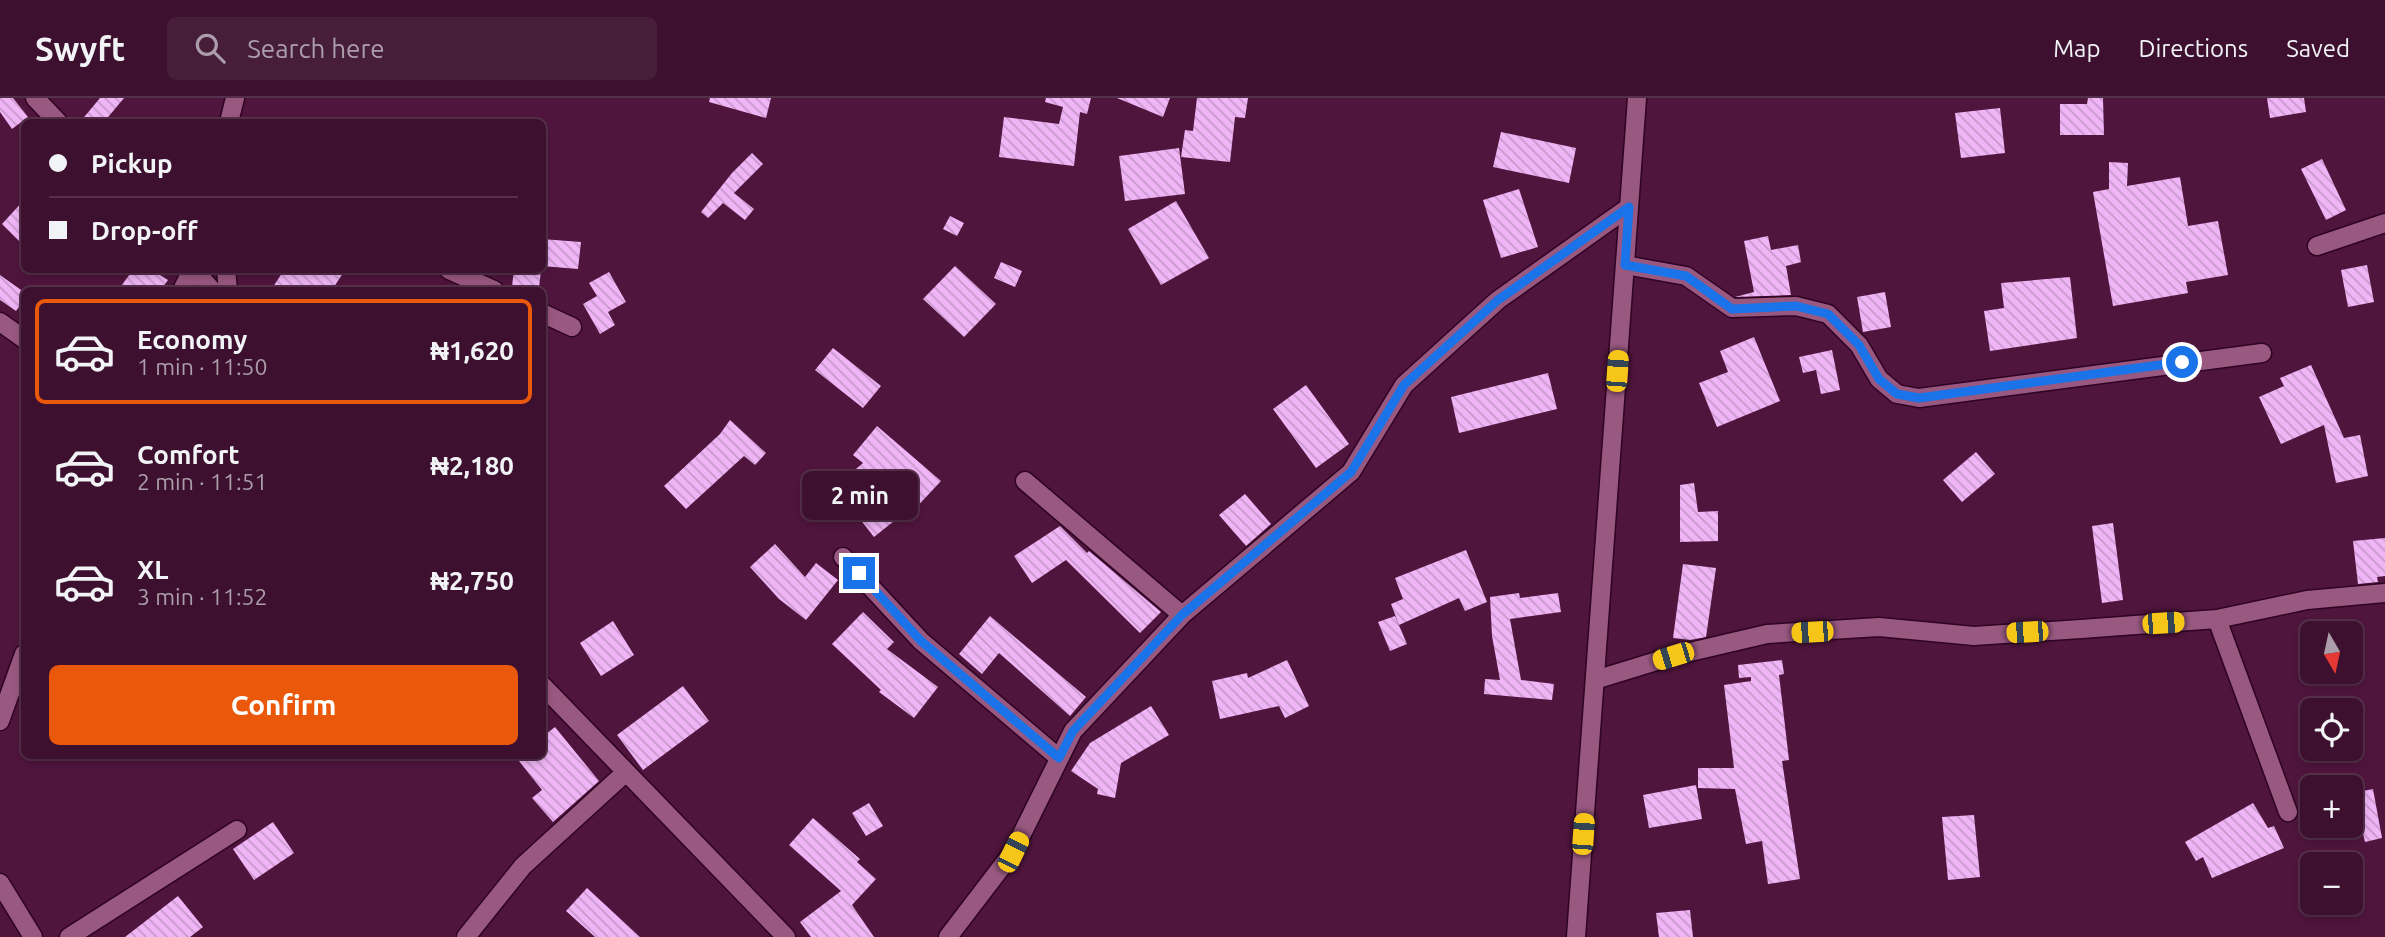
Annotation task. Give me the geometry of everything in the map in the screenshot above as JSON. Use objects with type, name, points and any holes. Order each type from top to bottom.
[{"type":"street","points":[[35,98],[55,119]]},
{"type":"street","points":[[230,119],[235,98]]},
{"type":"street","points":[[1576,937],[1637,98]]},
{"type":"street","points":[[948,937],[1013,852],[1073,731],[1182,615],[1351,472],[1404,385],[1498,300],[1629,207]]},
{"type":"street","points":[[2317,246],[2385,223]]},
{"type":"street","points":[[1625,265],[1686,276],[1732,309],[1796,306],[1828,314],[1859,345],[1879,379],[1897,394],[1919,398],[2262,353]]},
{"type":"street","points":[[196,273],[209,287]]},
{"type":"street","points":[[456,273],[487,287]]},
{"type":"street","points":[[546,315],[572,327]]},
{"type":"street","points":[[0,322],[21,337]]},
{"type":"street","points":[[1025,481],[1182,615]]},
{"type":"street","points":[[843,557],[921,641],[1059,758]]},
{"type":"street","points":[[1595,680],[1673,656],[1767,634],[1879,627],[1974,636],[2217,619],[2307,600],[2385,593]]},
{"type":"street","points":[[2217,619],[2288,812]]},
{"type":"street","points":[[0,721],[21,662]]},
{"type":"street","points":[[546,689],[786,937]]},
{"type":"street","points":[[466,937],[523,866],[626,772]]},
{"type":"street","points":[[69,937],[237,830]]},
{"type":"street","points":[[0,883],[33,937]]},
{"type":"building","points":[[0,98],[13,98],[28,117],[21,119],[21,122],[12,129],[0,112]]},
{"type":"building","points":[[100,98],[124,98],[106,119],[82,119]]},
{"type":"building","points":[[710,98],[771,98],[766,118],[709,102]]},
{"type":"building","points":[[1046,98],[1091,98],[1087,114],[1080,112],[1074,166],[999,157],[1004,117],[1059,124],[1063,107],[1045,102]]},
{"type":"building","points":[[1117,98],[1170,98],[1163,117]]},
{"type":"building","points":[[1197,98],[1248,98],[1245,118],[1235,117],[1230,162],[1181,157],[1185,130],[1193,131]]},
{"type":"building","points":[[2088,98],[2103,98],[2104,135],[2060,135],[2060,104],[2087,104]]},
{"type":"building","points":[[2267,98],[2304,98],[2306,112],[2270,118]]},
{"type":"building","points":[[2000,108],[2005,153],[1961,158],[1955,113]]},
{"type":"building","points":[[1501,132],[1576,148],[1569,183],[1493,167]]},
{"type":"building","points":[[1179,148],[1185,194],[1125,201],[1119,156]]},
{"type":"building","points":[[752,153],[763,164],[734,193],[754,209],[745,220],[723,203],[708,218],[701,212]]},
{"type":"building","points":[[2322,159],[2346,210],[2326,220],[2301,169]]},
{"type":"building","points":[[2109,162],[2128,163],[2127,186],[2180,177],[2188,226],[2218,221],[2228,275],[2186,282],[2188,293],[2113,306],[2093,192],[2109,189]]},
{"type":"building","points":[[1519,189],[1538,247],[1501,258],[1483,200]]},
{"type":"building","points":[[1176,201],[1209,258],[1161,285],[1128,229]]},
{"type":"building","points":[[21,203],[21,243],[2,224]]},
{"type":"building","points":[[950,216],[964,223],[957,236],[943,229]]},
{"type":"building","points":[[1768,236],[1771,250],[1798,245],[1801,262],[1786,266],[1791,295],[1735,297],[1754,292],[1744,241]]},
{"type":"building","points":[[546,239],[581,242],[578,269],[546,266]]},
{"type":"building","points":[[1001,262],[1022,271],[1015,287],[994,278]]},
{"type":"building","points":[[2367,265],[2374,302],[2348,307],[2341,270]]},
{"type":"building","points":[[955,266],[996,304],[964,337],[923,299]]},
{"type":"building","points":[[609,272],[626,302],[608,312],[615,325],[600,334],[583,304],[597,296],[589,283]]},
{"type":"building","points":[[131,273],[157,273],[168,280],[163,287],[120,287]]},
{"type":"building","points":[[282,273],[343,273],[334,287],[273,287]]},
{"type":"building","points":[[514,273],[541,273],[539,287],[512,286]]},
{"type":"building","points":[[0,275],[21,290],[21,304],[16,311],[0,300]]},
{"type":"building","points":[[2070,277],[2077,338],[1990,351],[1984,311],[2004,308],[2001,283]]},
{"type":"building","points":[[1885,292],[1891,327],[1863,332],[1857,297]]},
{"type":"building","points":[[1754,337],[1780,401],[1717,427],[1699,383],[1728,372],[1720,351]]},
{"type":"building","points":[[833,348],[881,386],[863,408],[815,370]]},
{"type":"building","points":[[1832,350],[1840,390],[1821,394],[1816,370],[1803,373],[1799,357]]},
{"type":"building","points":[[2311,365],[2344,438],[2360,435],[2368,476],[2336,483],[2324,425],[2281,444],[2259,397],[2284,386],[2280,378]]},
{"type":"building","points":[[1548,373],[1557,409],[1459,433],[1451,397]]},
{"type":"building","points":[[1306,385],[1349,444],[1316,468],[1273,409]]},
{"type":"building","points":[[730,420],[766,453],[755,465],[744,456],[686,509],[664,486],[720,434]]},
{"type":"building","points":[[877,426],[941,481],[912,512],[909,509],[874,537],[835,487],[863,463],[853,455]]},
{"type":"building","points":[[1976,452],[1995,474],[1962,502],[1943,480]]},
{"type":"building","points":[[1694,483],[1698,512],[1718,511],[1718,541],[1680,542],[1680,485]]},
{"type":"building","points":[[1245,494],[1271,524],[1246,546],[1219,515]]},
{"type":"building","points":[[2113,523],[2123,600],[2102,603],[2092,526]]},
{"type":"building","points":[[1060,526],[1087,553],[1089,551],[1161,612],[1140,633],[1066,560],[1032,583],[1014,556]]},
{"type":"building","points":[[2385,538],[2385,576],[2377,577],[2378,582],[2358,584],[2353,541]]},
{"type":"building","points":[[775,544],[805,577],[816,563],[838,580],[806,620],[779,599],[750,567]]},
{"type":"building","points":[[1466,550],[1487,602],[1465,611],[1459,598],[1399,625],[1391,604],[1403,599],[1395,578]]},
{"type":"building","points":[[1683,564],[1716,568],[1706,637],[1690,640],[1673,638]]},
{"type":"building","points":[[1519,593],[1520,598],[1558,593],[1561,612],[1510,619],[1521,680],[1554,684],[1552,700],[1484,694],[1485,679],[1500,680],[1492,636],[1490,597]]},
{"type":"building","points":[[863,612],[894,642],[887,649],[938,687],[914,718],[879,692],[881,690],[832,644]]},
{"type":"building","points":[[990,616],[1086,697],[1070,716],[999,653],[982,674],[959,654]]},
{"type":"building","points":[[1395,616],[1407,644],[1390,651],[1378,622]]},
{"type":"building","points":[[613,621],[634,655],[601,676],[580,643]]},
{"type":"building","points":[[1287,660],[1309,706],[1285,718],[1279,706],[1220,719],[1212,681],[1247,673],[1248,678]]},
{"type":"building","points":[[1782,660],[1784,674],[1779,675],[1789,760],[1782,761],[1800,879],[1768,884],[1762,841],[1746,844],[1735,789],[1698,788],[1698,768],[1734,768],[1724,685],[1751,681],[1751,677],[1739,678],[1738,665]]},
{"type":"building","points":[[683,686],[709,721],[643,770],[617,735]]},
{"type":"building","points":[[1151,706],[1169,735],[1121,763],[1115,798],[1097,794],[1098,789],[1071,771],[1090,743]]},
{"type":"building","points":[[555,727],[599,781],[553,822],[532,798],[542,790],[517,759],[546,759],[546,734]]},
{"type":"building","points":[[1696,785],[1702,819],[1649,828],[1643,795]]},
{"type":"building","points":[[2373,789],[2382,838],[2365,842],[2363,834],[2363,791]]},
{"type":"building","points":[[869,803],[883,826],[866,836],[852,813]]},
{"type":"building","points":[[2253,803],[2268,828],[2274,826],[2284,848],[2212,878],[2203,857],[2196,861],[2185,842]]},
{"type":"building","points":[[1974,815],[1980,877],[1948,880],[1942,817]]},
{"type":"building","points":[[813,818],[860,859],[857,862],[876,879],[852,905],[874,937],[811,937],[800,922],[841,891],[789,845]]},
{"type":"building","points":[[273,822],[294,853],[254,880],[233,849]]},
{"type":"building","points":[[587,888],[640,937],[595,937],[566,911]]},
{"type":"building","points":[[178,896],[203,927],[190,937],[125,937]]},
{"type":"building","points":[[1690,910],[1693,937],[1659,937],[1656,913]]},
{"type":"route","points":[[859,573],[921,641],[1059,758],[1073,731],[1182,615],[1351,472],[1404,385],[1498,300],[1629,207],[1625,265],[1686,276],[1732,309],[1796,306],[1828,314],[1859,345],[1879,379],[1897,394],[1919,398],[2182,362]]}]
